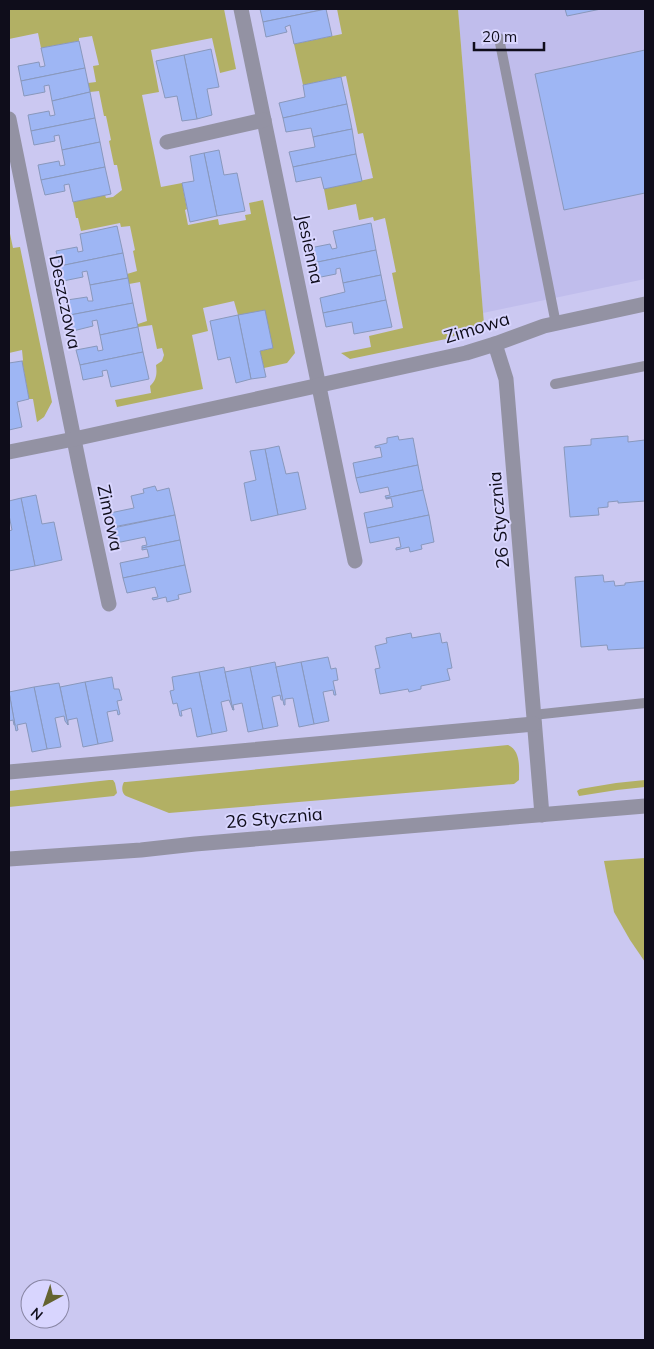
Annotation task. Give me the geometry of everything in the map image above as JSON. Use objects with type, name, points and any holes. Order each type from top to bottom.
[{"type":"street","name":"Jesienna","points":[[241,9],[320,385]]},
{"type":"street","name":"Deszczowa","points":[[9,119],[14,173],[74,439]]},
{"type":"street","points":[[167,142],[264,120]]},
{"type":"street","name":"Zimowa","points":[[9,452],[466,353],[533,330],[645,304]]},
{"type":"street","name":"26 Stycznia","points":[[495,344],[506,385],[542,815]]},
{"type":"street","points":[[320,385],[325,418],[355,561]]},
{"type":"street","name":"Zimowa","points":[[74,439],[109,604]]},
{"type":"street","points":[[9,772],[534,719]]},
{"type":"street","name":"26 Stycznia","points":[[9,859],[141,850],[645,806]]},
{"type":"lane","points":[[499,38],[556,324]]},
{"type":"lane","points":[[555,384],[645,366]]},
{"type":"lane","points":[[534,719],[645,704]]},
{"type":"shaded area","points":[[9,9],[224,9],[236,69],[220,73],[212,38],[151,50],[159,92],[142,95],[161,187],[182,183],[188,225],[218,219],[219,225],[246,220],[245,215],[251,214],[249,203],[263,200],[295,353],[287,363],[264,368],[260,351],[273,348],[238,315],[234,301],[203,308],[208,331],[192,335],[203,389],[117,407],[115,400],[151,393],[150,386],[156,376],[156,365],[162,361],[164,355],[162,348],[157,349],[152,325],[138,327],[138,324],[147,321],[140,282],[129,284],[127,274],[137,271],[130,226],[121,227],[120,223],[81,231],[78,218],[76,218],[73,202],[105,195],[106,198],[113,197],[122,190],[117,165],[114,165],[109,141],[111,140],[99,91],[90,92],[88,83],[96,82],[93,66],[99,65],[92,36],[79,38],[79,41],[41,48],[38,33],[9,39]]},
{"type":"shaded area","points":[[337,9],[458,9],[484,324],[446,339],[350,359],[341,353],[371,347],[369,336],[403,328],[392,273],[396,272],[385,218],[374,221],[373,217],[359,220],[356,204],[328,210],[324,189],[373,178],[363,133],[358,134],[346,76],[303,85],[294,44],[342,34]]},
{"type":"shaded area","points":[[458,9],[645,9],[645,279],[483,313]]},
{"type":"shaded area","points":[[9,229],[13,248],[20,247],[52,402],[44,417],[37,422],[33,399],[29,399],[22,361],[22,350],[9,353]]},
{"type":"shaded area","points":[[508,745],[515,751],[518,760],[519,780],[514,784],[169,813],[126,796],[122,790],[124,782]]},
{"type":"shaded area","points":[[113,780],[115,783],[117,793],[114,796],[9,807],[9,791]]},
{"type":"shaded area","points":[[645,780],[645,787],[579,796],[577,791],[616,783]]},
{"type":"shaded area","points":[[645,858],[645,962],[614,912],[604,861]]},
{"type":"building","points":[[260,9],[326,9],[263,22]]},
{"type":"building","points":[[326,9],[332,36],[294,44],[290,25],[285,27],[287,32],[266,37],[263,22]]},
{"type":"building","points":[[565,9],[601,9],[567,16]]},
{"type":"building","points":[[79,41],[85,68],[21,81],[18,66],[39,62],[40,67],[45,66],[41,48]]},
{"type":"building","points":[[211,49],[219,87],[207,89],[212,115],[197,119],[184,55]]},
{"type":"building","points":[[645,50],[645,193],[564,210],[535,74]]},
{"type":"building","points":[[184,55],[197,119],[182,121],[177,96],[165,98],[156,61]]},
{"type":"building","points":[[85,68],[90,92],[52,101],[49,85],[44,86],[45,92],[24,96],[21,81]]},
{"type":"building","points":[[341,77],[347,104],[283,118],[279,103],[305,97],[303,85]]},
{"type":"building","points":[[90,92],[95,118],[31,131],[28,115],[49,111],[50,116],[55,115],[52,101]]},
{"type":"building","points":[[347,104],[352,129],[313,137],[311,128],[286,132],[283,118]]},
{"type":"building","points":[[95,118],[100,142],[62,150],[59,135],[54,136],[55,141],[34,145],[31,131]]},
{"type":"building","points":[[352,129],[356,154],[293,167],[289,152],[315,147],[313,137]]},
{"type":"building","points":[[100,142],[105,167],[41,180],[38,165],[59,161],[60,166],[65,165],[62,150]]},
{"type":"building","points":[[219,150],[224,175],[237,173],[245,211],[217,216],[204,153]]},
{"type":"building","points":[[204,153],[217,216],[190,222],[182,183],[194,181],[190,156]]},
{"type":"building","points":[[356,154],[362,181],[324,189],[321,177],[296,182],[293,167]]},
{"type":"building","points":[[105,167],[111,194],[73,202],[69,184],[64,185],[65,191],[45,195],[41,180]]},
{"type":"building","points":[[371,223],[376,250],[313,263],[310,248],[330,244],[332,249],[337,248],[333,231]]},
{"type":"building","points":[[117,226],[123,253],[60,266],[56,251],[77,247],[78,252],[83,251],[80,234]]},
{"type":"building","points":[[376,250],[381,275],[343,283],[340,268],[336,269],[336,274],[316,278],[313,263]]},
{"type":"building","points":[[123,253],[128,278],[90,285],[87,271],[82,272],[83,277],[63,281],[60,266]]},
{"type":"building","points":[[381,275],[386,300],[323,313],[320,298],[345,292],[343,283]]},
{"type":"building","points":[[128,278],[133,303],[70,315],[67,300],[87,297],[88,301],[93,301],[90,285]]},
{"type":"building","points":[[386,300],[392,327],[354,334],[352,322],[326,327],[323,313]]},
{"type":"building","points":[[133,303],[138,327],[100,335],[97,320],[92,321],[93,326],[73,331],[70,315]]},
{"type":"building","points":[[265,310],[273,348],[260,351],[266,377],[251,379],[238,315]]},
{"type":"building","points":[[238,315],[251,379],[236,383],[230,357],[218,360],[210,321]]},
{"type":"building","points":[[138,327],[143,352],[80,365],[76,350],[97,346],[98,351],[103,350],[100,335]]},
{"type":"building","points":[[143,352],[149,379],[111,387],[107,370],[102,371],[103,376],[83,380],[80,365]]},
{"type":"building","points":[[22,361],[29,399],[17,402],[22,427],[9,430],[9,363]]},
{"type":"building","points":[[398,436],[399,440],[413,438],[418,465],[356,478],[353,463],[382,457],[380,447],[375,448],[375,446],[387,443],[387,438]]},
{"type":"building","points":[[628,436],[628,442],[645,440],[645,501],[608,502],[608,507],[598,508],[599,515],[570,517],[564,447],[591,445],[591,439]]},
{"type":"building","points":[[279,446],[286,474],[298,472],[306,509],[278,515],[265,449]]},
{"type":"building","points":[[265,449],[278,515],[251,521],[244,483],[256,480],[250,451]]},
{"type":"building","points":[[418,465],[423,490],[386,498],[385,496],[390,495],[388,487],[360,493],[356,478]]},
{"type":"building","points":[[155,486],[157,491],[169,488],[175,515],[113,527],[110,513],[134,508],[131,496],[144,493],[143,489]]},
{"type":"building","points":[[423,490],[429,515],[367,528],[364,513],[393,507],[391,498],[386,498]]},
{"type":"building","points":[[36,495],[42,524],[54,522],[62,560],[35,566],[21,498]]},
{"type":"building","points":[[21,498],[35,566],[9,571],[9,531],[12,530],[9,501]]},
{"type":"building","points":[[175,515],[180,540],[142,548],[142,546],[147,545],[145,537],[116,543],[113,528]]},
{"type":"building","points":[[429,515],[434,542],[421,545],[422,549],[410,552],[409,547],[396,550],[396,548],[401,547],[399,537],[370,543],[367,528]]},
{"type":"building","points":[[180,540],[185,565],[123,578],[120,563],[149,557],[147,549],[142,550],[142,548]]},
{"type":"building","points":[[185,565],[191,592],[178,595],[179,599],[167,602],[166,597],[153,600],[152,598],[158,597],[155,587],[127,593],[123,578]]},
{"type":"building","points":[[603,575],[604,582],[614,581],[615,586],[645,581],[645,648],[608,650],[607,645],[581,647],[575,577]]},
{"type":"building","points":[[411,633],[412,638],[440,633],[442,643],[447,642],[452,668],[447,669],[450,680],[421,686],[421,689],[409,692],[408,689],[380,694],[375,669],[380,668],[375,646],[387,643],[386,638]]},
{"type":"building","points":[[328,657],[331,669],[336,668],[338,680],[333,681],[336,695],[334,695],[333,690],[323,692],[329,721],[314,724],[301,662]]},
{"type":"building","points":[[275,662],[283,700],[281,700],[280,695],[272,697],[278,726],[263,729],[250,667]]},
{"type":"building","points":[[301,662],[314,724],[299,727],[293,698],[285,699],[284,705],[276,667]]},
{"type":"building","points":[[224,667],[233,710],[229,700],[221,702],[227,731],[212,734],[199,672]]},
{"type":"building","points":[[250,667],[263,729],[248,732],[242,703],[233,705],[233,710],[225,672]]},
{"type":"building","points":[[199,672],[212,734],[197,737],[191,708],[181,711],[182,716],[180,716],[177,703],[173,704],[170,691],[174,690],[172,677]]},
{"type":"building","points":[[112,677],[114,689],[119,689],[122,700],[117,701],[120,714],[118,715],[117,710],[107,712],[113,741],[98,744],[85,682]]},
{"type":"building","points":[[85,682],[98,744],[83,747],[77,718],[68,720],[68,725],[60,687]]},
{"type":"building","points":[[59,683],[68,725],[64,716],[55,718],[61,747],[47,749],[34,687]]},
{"type":"building","points":[[34,687],[47,749],[32,752],[26,723],[17,725],[18,730],[16,731],[9,692]]},
{"type":"building","points":[[9,692],[15,725],[13,720],[9,721]]}]
